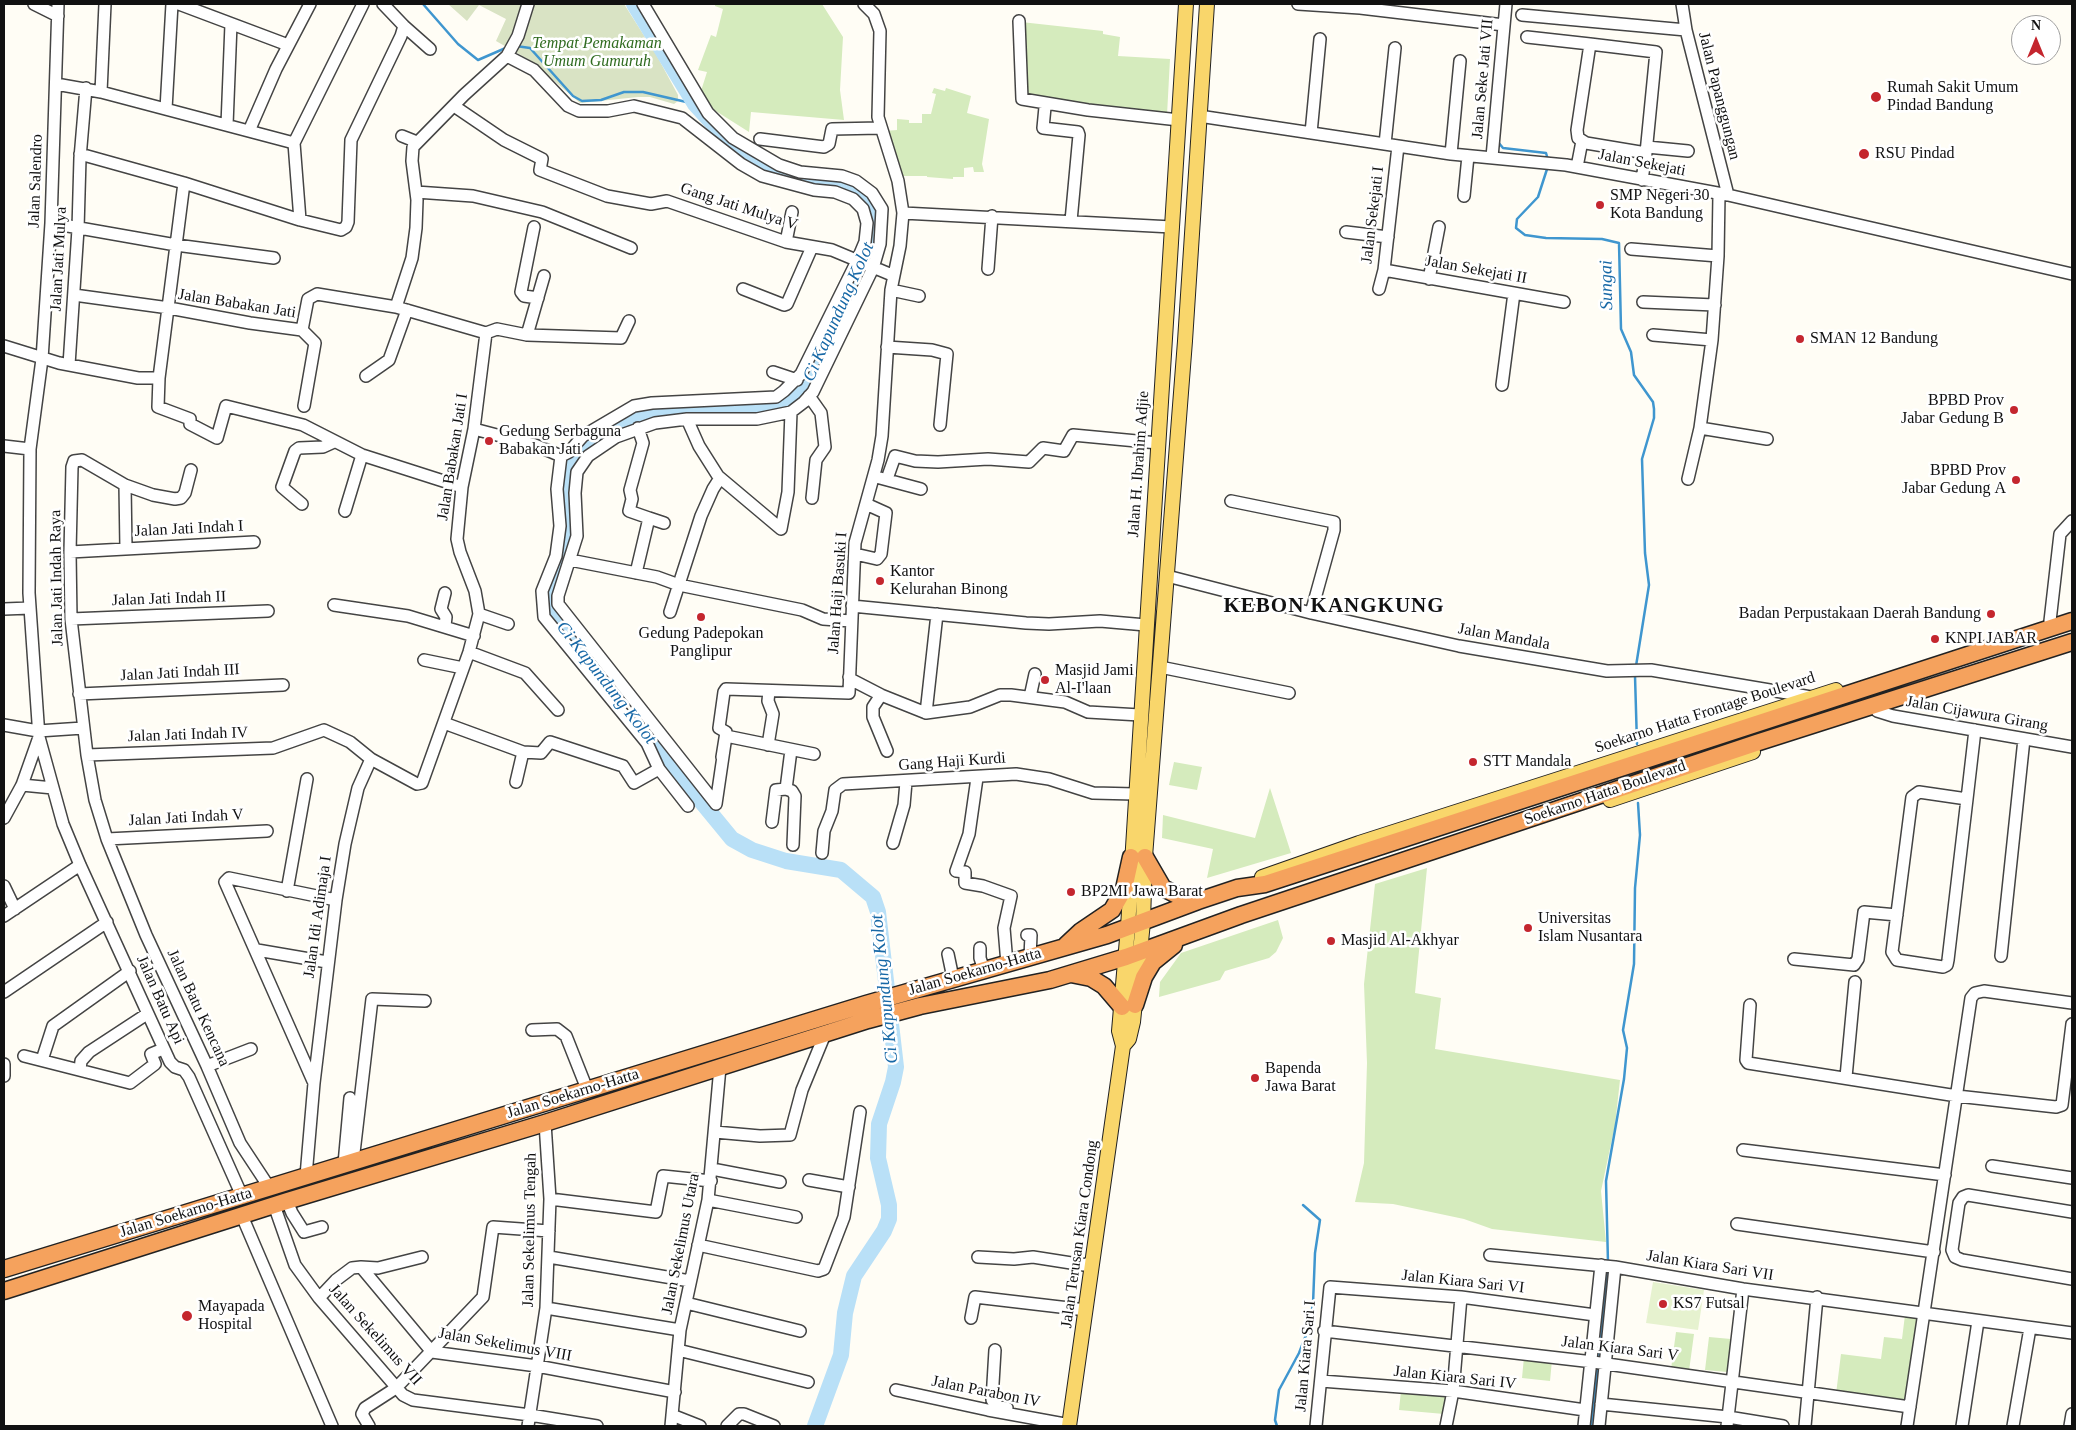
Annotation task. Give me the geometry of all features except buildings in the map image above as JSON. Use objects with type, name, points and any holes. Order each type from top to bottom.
[{"type":"highway","name":"Soekarno Hatta Boulevard","points":[[1136,924],[1237,888],[1265,884],[1908,671],[2072,621]]},
{"type":"highway","name":"Soekarno Hatta Boulevard","points":[[1133,954],[1241,915],[1756,742],[2072,642]]},
{"type":"highway","points":[[1062,948],[1081,931],[1112,910],[1124,889],[1138,857],[1163,888],[1179,896],[1198,901]]},
{"type":"highway","name":"Jalan Soekarno-Hatta","points":[[4,1269],[587,1089],[912,990],[1062,948],[1136,924]]},
{"type":"highway","points":[[1069,973],[1091,978],[1128,1006],[1153,962],[1166,949],[1205,929]]},
{"type":"highway","name":"Jalan Soekarno-Hatta","points":[[4,1291],[281,1203],[545,1123],[868,1020],[918,1007],[1020,987],[1133,954]]},
{"type":"highway","points":[[4,1303],[22,1285]]},
{"type":"main road","name":"Jalan H. Ibrahim Adjie","points":[[1133,954],[1138,857],[1135,794],[1186,4]]},
{"type":"main road","name":"Jalan H. Ibrahim Adjie","points":[[1138,857],[1160,667],[1207,4]]},
{"type":"main road","points":[[1158,443],[1176,444]]},
{"type":"main road","name":"Soekarno Hatta Frontage Boulevard","points":[[1237,888],[1261,877],[1359,843],[1811,697],[1908,671],[2072,614]]},
{"type":"main road","points":[[1241,915],[1268,912],[1877,711],[2072,649]]},
{"type":"main road","name":"Jalan Terusan Kiara Condong","points":[[1070,1424],[1124,1046],[1131,1033],[1128,1006],[1133,954]]},
{"type":"street","points":[[34,4],[58,10]]},
{"type":"street","points":[[102,92],[105,4]]},
{"type":"street","points":[[166,109],[172,4]]},
{"type":"street","points":[[178,4],[288,45]]},
{"type":"street","points":[[249,131],[309,4]]},
{"type":"street","points":[[300,220],[294,143],[363,4]]},
{"type":"street","points":[[383,4],[430,49]]},
{"type":"street","points":[[366,376],[389,360],[402,309],[416,228],[416,192],[412,154],[417,142],[508,54],[518,36],[528,4]]},
{"type":"street","points":[[474,429],[535,445],[561,456],[569,452],[583,436],[634,406],[652,403],[776,397],[797,380],[865,264],[880,244],[883,218],[882,209],[872,193],[864,185],[850,178],[800,172],[771,162],[732,138],[708,113],[643,4]]},
{"type":"street","name":"Jalan Haji Basuki I","points":[[722,757],[726,732],[719,728],[724,692],[730,689],[848,694],[857,530],[878,460],[885,415],[892,275],[900,246],[903,213],[898,181],[890,151],[880,128],[877,81],[880,31],[874,14],[864,4]]},
{"type":"street","points":[[1298,4],[1419,9],[1504,24]]},
{"type":"street","name":"Jalan Seke Jati VII","points":[[1492,157],[1506,4]]},
{"type":"street","name":"Jalan Papanggungan","points":[[1682,4],[1686,30],[1723,194],[1712,340],[1700,428],[1688,479]]},
{"type":"street","name":"Jalan Salendro","points":[[39,734],[30,608],[30,449],[42,360],[51,223],[58,10]]},
{"type":"street","points":[[1522,15],[1686,30]]},
{"type":"street","points":[[1020,21],[1022,99],[1088,110],[1179,120]]},
{"type":"street","points":[[227,125],[231,24]]},
{"type":"street","points":[[80,154],[184,183],[300,220],[335,229],[346,227],[348,222],[351,140],[404,26]]},
{"type":"street","points":[[1527,37],[1656,52],[1642,180]]},
{"type":"street","points":[[1311,133],[1320,39]]},
{"type":"street","points":[[1590,44],[1577,136],[1582,141],[1646,150],[1688,151]]},
{"type":"street","points":[[1385,144],[1395,48]]},
{"type":"street","points":[[508,54],[534,70],[568,106],[579,111],[608,111],[634,106],[682,118],[740,164],[762,176],[814,190],[835,192],[853,199],[863,209],[867,223],[865,264],[809,396],[791,412],[757,419],[687,419],[655,423],[616,437],[588,456],[579,468],[576,493],[577,536],[558,596],[558,604],[716,804],[726,736],[814,754]]},
{"type":"street","points":[[1451,154],[1460,61]]},
{"type":"street","points":[[56,84],[86,88],[294,143]]},
{"type":"street","name":"Jalan Jati Mulya","points":[[69,365],[78,229],[80,154],[86,88]]},
{"type":"street","name":"Gang Jati Mulya V","points":[[454,106],[504,140],[542,159],[540,170],[608,196],[651,204],[668,201],[786,242],[832,250],[892,275]]},
{"type":"street","points":[[1045,107],[1044,128],[1078,132],[1079,135],[1071,220]]},
{"type":"street","name":"Jalan Sekejati","points":[[1200,116],[1451,154],[1546,162],[1577,167],[1723,194],[2072,274]]},
{"type":"street","points":[[760,139],[824,147],[830,144],[832,129],[880,128]]},
{"type":"street","points":[[402,136],[417,142]]},
{"type":"street","points":[[1577,167],[1582,141]]},
{"type":"street","name":"Jalan Sekejati I","points":[[1379,289],[1384,270],[1398,146]]},
{"type":"street","points":[[1464,196],[1468,156]]},
{"type":"street","points":[[74,295],[168,308],[184,183]]},
{"type":"street","points":[[416,192],[473,196],[542,212],[631,248]]},
{"type":"street","points":[[786,242],[792,212]]},
{"type":"street","points":[[903,213],[1071,220],[1172,227]]},
{"type":"street","points":[[988,269],[992,216]]},
{"type":"street","points":[[51,223],[176,245],[274,258]]},
{"type":"street","points":[[534,227],[521,292],[524,296],[538,298]]},
{"type":"street","points":[[1430,279],[1439,227]]},
{"type":"street","points":[[1346,232],[1388,237]]},
{"type":"street","points":[[743,289],[784,305],[787,304],[812,247]]},
{"type":"street","points":[[1631,249],[1718,256]]},
{"type":"street","name":"Jalan Sekejati II","points":[[1384,270],[1564,302]]},
{"type":"street","points":[[527,335],[544,276]]},
{"type":"street","points":[[891,290],[920,296]]},
{"type":"street","points":[[1502,385],[1514,293]]},
{"type":"street","name":"Jalan Babakan Jati","points":[[334,442],[319,431],[290,421],[226,406],[217,438],[190,424],[190,418],[158,407],[158,378],[168,308],[250,324],[302,330],[308,299],[317,294],[402,309],[486,333],[497,329],[527,335],[621,338],[629,321]]},
{"type":"street","points":[[1643,302],[1715,305]]},
{"type":"street","points":[[302,330],[315,342],[304,406]]},
{"type":"street","name":"Jalan Babakan Jati I","points":[[371,759],[417,784],[424,780],[474,636],[479,614],[475,591],[457,538],[462,487],[474,429],[486,333]]},
{"type":"street","points":[[1653,335],[1712,340]]},
{"type":"street","points":[[4,346],[42,360],[138,378],[158,378]]},
{"type":"street","points":[[887,347],[932,350],[947,354],[940,425]]},
{"type":"street","points":[[773,372],[797,380]]},
{"type":"street","points":[[809,396],[821,413],[825,447],[816,460],[812,498]]},
{"type":"street","points":[[687,419],[698,446],[720,478],[780,529],[782,528],[788,492],[791,412]]},
{"type":"street","points":[[638,428],[643,444],[630,490],[632,499],[629,511],[664,523]]},
{"type":"street","points":[[1700,428],[1767,439]]},
{"type":"street","points":[[887,479],[895,456],[915,461],[938,462],[988,459],[1029,462],[1042,448],[1064,451],[1073,435],[1158,443]]},
{"type":"street","points":[[302,504],[282,488],[295,451],[299,448],[323,447],[334,442],[362,455],[462,487]]},
{"type":"street","points":[[4,446],[30,449]]},
{"type":"street","points":[[345,511],[362,455]]},
{"type":"street","points":[[561,456],[557,489],[560,526],[556,556],[542,591],[544,617],[647,743],[659,769],[675,786],[688,806]]},
{"type":"street","name":"Jalan Jati Indah Raya","points":[[107,838],[95,800],[86,755],[71,619],[72,467],[74,461],[82,460],[125,485],[153,494],[181,498],[185,493],[191,470]]},
{"type":"street","points":[[873,476],[921,489]]},
{"type":"street","points":[[670,612],[701,516],[720,478]]},
{"type":"street","name":"Jalan Jati Indah I","points":[[125,485],[126,549]]},
{"type":"street","points":[[1231,501],[1334,522],[1311,613]]},
{"type":"street","points":[[855,554],[877,559],[881,554],[886,512],[866,504]]},
{"type":"street","points":[[636,573],[650,518]]},
{"type":"street","points":[[2050,621],[2060,534],[2072,521]]},
{"type":"street","name":"Jalan Jati Indah I","points":[[70,552],[254,542]]},
{"type":"street","points":[[570,560],[802,610],[822,619],[851,621]]},
{"type":"street","name":"Jalan Mandala","points":[[1167,576],[1311,613],[1459,646],[1607,671],[1651,670],[1811,697]]},
{"type":"street","points":[[444,593],[441,609],[446,616],[445,626]]},
{"type":"street","points":[[334,605],[408,616],[474,636]]},
{"type":"street","points":[[852,606],[1049,624],[1100,621],[1146,625]]},
{"type":"street","points":[[4,609],[30,608]]},
{"type":"street","name":"Jalan Jati Indah II","points":[[71,619],[268,611]]},
{"type":"street","points":[[479,614],[508,624]]},
{"type":"street","points":[[926,713],[938,614]]},
{"type":"street","points":[[469,652],[525,673],[558,710]]},
{"type":"street","points":[[424,660],[463,668]]},
{"type":"street","points":[[1160,667],[1290,693]]},
{"type":"street","points":[[1030,697],[1035,674]]},
{"type":"street","points":[[849,677],[881,695],[926,713],[970,708],[1000,695],[1065,702],[1088,712],[1140,715]]},
{"type":"street","name":"Jalan Jati Indah III","points":[[79,694],[283,685]]},
{"type":"street","points":[[768,745],[773,714],[768,701],[769,691]]},
{"type":"street","points":[[881,695],[873,707],[873,717],[874,724],[887,751]]},
{"type":"street","name":"Jalan Cijawura Girang","points":[[1877,711],[1893,716],[2072,747]]},
{"type":"street","points":[[444,723],[523,752],[541,753],[550,742],[623,766],[634,783],[659,769]]},
{"type":"street","points":[[4,725],[39,734],[84,728]]},
{"type":"street","name":"Jalan Jati Indah IV","points":[[86,755],[274,748],[324,730],[350,742],[371,759]]},
{"type":"street","points":[[1967,799],[1919,792],[1913,795],[1892,952],[1894,958],[1945,966],[1967,799],[1975,730]]},
{"type":"street","points":[[4,818],[22,785],[39,734]]},
{"type":"street","name":"Jalan Batu Api","points":[[39,734],[63,824],[80,865],[108,922],[163,1049],[175,1068],[184,1070],[190,1077],[242,1196]]},
{"type":"street","points":[[2001,956],[2024,739]]},
{"type":"street","points":[[786,789],[791,750]]},
{"type":"street","points":[[516,782],[523,752]]},
{"type":"street","name":"Jalan Idi Adimaja I","points":[[306,1176],[327,962],[336,900],[345,844],[358,788],[371,759]]},
{"type":"street","points":[[675,786],[691,774]]},
{"type":"street","name":"Gang Haji Kurdi","points":[[822,853],[824,831],[832,812],[836,788],[843,784],[977,778],[1016,774],[1049,779],[1093,793],[1135,794]]},
{"type":"street","points":[[977,778],[969,834],[956,870],[965,872],[965,883],[983,886],[1011,896],[1004,928],[1007,964]]},
{"type":"street","points":[[287,891],[307,779]]},
{"type":"street","points":[[893,843],[904,805],[906,782]]},
{"type":"street","points":[[22,785],[53,788]]},
{"type":"street","points":[[772,822],[776,790],[786,789],[792,791],[795,796],[793,845]]},
{"type":"street","name":"Jalan Jati Indah V","points":[[107,838],[267,831]]},
{"type":"street","name":"Jalan Batu Kencana","points":[[107,838],[146,935],[208,1066],[240,1143],[269,1188]]},
{"type":"street","points":[[4,916],[80,865]]},
{"type":"street","points":[[314,1083],[225,882],[229,878],[336,900]]},
{"type":"street","points":[[4,886],[15,909]]},
{"type":"street","points":[[1794,959],[1854,965],[1858,959],[1864,912],[1897,915]]},
{"type":"street","points":[[4,992],[108,922]]},
{"type":"street","points":[[1027,935],[1031,935],[1030,957]]},
{"type":"street","points":[[980,948],[980,958],[984,970]]},
{"type":"street","points":[[256,950],[327,962]]},
{"type":"street","points":[[948,954],[953,978]]},
{"type":"street","points":[[42,1060],[53,1026],[130,971]]},
{"type":"street","points":[[1846,1077],[1855,982]]},
{"type":"street","points":[[1907,1426],[1971,998],[1975,993],[1984,992],[2072,1003]]},
{"type":"street","points":[[349,1163],[372,999],[425,1001]]},
{"type":"street","points":[[1750,1005],[1746,1060],[1748,1063],[1957,1096],[2059,1107],[2063,1100],[2072,1024]]},
{"type":"street","points":[[80,1070],[81,1061],[89,1052],[147,1014]]},
{"type":"street","points":[[532,1030],[557,1029],[566,1036],[587,1089]]},
{"type":"street","points":[[715,1132],[760,1136],[790,1134],[802,1090],[825,1034]]},
{"type":"street","points":[[24,1056],[130,1083],[155,1064],[151,1054],[163,1049]]},
{"type":"street","points":[[208,1066],[251,1049]]},
{"type":"street","points":[[4,1064],[4,1076]]},
{"type":"street","name":"Jalan Sekelimus Utara","points":[[672,1421],[680,1330],[711,1181],[720,1068]]},
{"type":"street","points":[[349,1163],[350,1098]]},
{"type":"street","points":[[698,1245],[818,1271],[824,1269],[844,1217],[860,1112]]},
{"type":"street","name":"Jalan Sekelimus Tengah","points":[[529,1420],[546,1308],[549,1257],[550,1199],[545,1123]]},
{"type":"street","points":[[1743,1150],[1945,1175]]},
{"type":"street","points":[[1992,1166],[2072,1178]]},
{"type":"street","points":[[712,1169],[780,1182]]},
{"type":"street","points":[[550,1199],[656,1212],[663,1176],[711,1181]]},
{"type":"street","points":[[809,1180],[849,1187]]},
{"type":"street","points":[[2072,1212],[1968,1195],[1963,1197],[1959,1203],[1952,1250],[1955,1257],[2072,1279]]},
{"type":"street","points":[[708,1200],[796,1217]]},
{"type":"street","points":[[281,1203],[292,1213],[304,1232],[322,1227]]},
{"type":"street","name":"Jalan Sekelimus VII","points":[[281,1203],[295,1265],[319,1298],[396,1388],[412,1400],[529,1420],[597,1426]]},
{"type":"street","points":[[242,1216],[332,1426]]},
{"type":"street","points":[[1938,1224],[1956,1220]]},
{"type":"street","points":[[1737,1224],[1934,1252]]},
{"type":"street","points":[[1938,1224],[1954,1232]]},
{"type":"street","points":[[369,1426],[362,1414],[364,1408],[396,1388],[483,1297],[493,1228],[549,1230]]},
{"type":"street","name":"Jalan Kiara Sari VII","points":[[1490,1255],[1608,1266],[1743,1288],[2072,1333]]},
{"type":"street","points":[[319,1298],[336,1280],[352,1268],[378,1268],[422,1257]]},
{"type":"street","points":[[549,1257],[690,1281]]},
{"type":"street","points":[[978,1257],[1014,1259],[1033,1257],[1084,1265],[1092,1262]]},
{"type":"street","points":[[1599,1426],[1601,1404],[1595,1314],[1608,1266]]},
{"type":"street","points":[[1584,1426],[1585,1410],[1598,1362],[1608,1266]]},
{"type":"street","name":"Jalan Sekelimus VIII","points":[[362,1267],[432,1352],[537,1366],[674,1392]]},
{"type":"street","name":"Jalan Kiara Sari VI","points":[[1328,1290],[1334,1286],[1461,1297],[1595,1314]]},
{"type":"street","points":[[1728,1422],[1743,1288]]},
{"type":"street","name":"Jalan Kiara Sari I","points":[[1316,1426],[1328,1290]]},
{"type":"street","points":[[971,1318],[975,1297],[1086,1310]]},
{"type":"street","points":[[1446,1426],[1453,1392],[1461,1297]]},
{"type":"street","points":[[1805,1426],[1817,1297]]},
{"type":"street","points":[[686,1303],[800,1331]]},
{"type":"street","points":[[546,1308],[680,1330]]},
{"type":"street","points":[[1962,1426],[1978,1321]]},
{"type":"street","points":[[2013,1426],[2030,1328]]},
{"type":"street","name":"Jalan Kiara Sari V","points":[[1324,1330],[1598,1362],[1910,1407]]},
{"type":"street","points":[[678,1350],[808,1382]]},
{"type":"street","points":[[995,1350],[993,1404],[1070,1424]]},
{"type":"street","name":"Jalan Kiara Sari IV","points":[[1321,1382],[1453,1392],[1585,1410]]},
{"type":"street","name":"Jalan Parabon IV","points":[[896,1390],[988,1410],[1070,1424]]},
{"type":"street","points":[[1601,1404],[1728,1422],[1783,1426]]},
{"type":"street","points":[[727,1426],[739,1414],[744,1414],[774,1426]]},
{"type":"street","points":[[2070,1426],[2072,1414]]},
{"type":"street","points":[[672,1421],[700,1426]]},
{"type":"green space","name":"Tempat Pemakaman Umum Gumuruh","points":[[448,4],[624,4],[657,56],[678,95],[678,101],[674,104],[650,97],[638,97],[580,103],[531,61],[496,41],[506,19],[479,5],[467,21]]},
{"type":"green space","points":[[715,4],[822,4],[843,37],[840,90],[844,120],[751,112],[749,132],[711,108],[701,91],[707,72],[698,70],[711,35],[716,37],[723,9],[715,6]]},
{"type":"green space","points":[[1021,22],[1103,31],[1103,34],[1120,37],[1118,56],[1170,59],[1167,115],[1023,97]]},
{"type":"green space","points":[[934,88],[945,91],[946,88],[971,96],[967,113],[989,119],[982,164],[984,172],[974,172],[973,167],[964,168],[964,177],[953,177],[953,179],[927,176],[899,176],[885,131],[897,130],[897,119],[909,120],[909,123],[922,123],[922,114],[931,114],[936,94],[932,93]]},
{"type":"green space","points":[[1174,762],[1202,767],[1197,790],[1169,785]]},
{"type":"green space","points":[[1270,788],[1291,853],[1207,878],[1213,849],[1162,838],[1163,815],[1255,838]]},
{"type":"green space","points":[[1427,868],[1415,993],[1441,998],[1435,1049],[1620,1080],[1615,1125],[1601,1191],[1606,1242],[1492,1229],[1464,1219],[1393,1204],[1355,1202],[1364,1163],[1367,1063],[1364,984],[1375,884]]},
{"type":"green space","points":[[1278,920],[1283,938],[1276,952],[1269,958],[1225,971],[1220,980],[1159,997],[1160,982],[1181,953]]},
{"type":"green space","points":[[1653,1282],[1704,1290],[1698,1330],[1646,1323]]},
{"type":"green space","points":[[1905,1315],[1918,1317],[1907,1403],[1836,1394],[1841,1354],[1881,1359],[1884,1337],[1902,1339]]},
{"type":"green space","points":[[1676,1332],[1694,1334],[1689,1371],[1671,1369]]},
{"type":"green space","points":[[1709,1337],[1731,1339],[1727,1372],[1705,1370]]},
{"type":"green space","points":[[1524,1357],[1552,1360],[1550,1381],[1522,1378]]},
{"type":"green space","points":[[1401,1391],[1446,1394],[1444,1414],[1399,1410]]},
{"type":"waterway","points":[[423,4],[458,44],[478,60],[508,47]]},
{"type":"waterway","name":"Ci Kapundung Kolot","points":[[610,689],[550,611],[548,596],[564,556],[567,540],[564,479],[569,463],[609,430],[632,419],[656,413],[765,410],[787,404],[803,391],[873,244],[874,224],[871,211],[864,197],[852,190],[794,179],[759,168],[726,138],[695,104],[634,4]]},
{"type":"waterway","points":[[516,46],[530,48],[573,96],[582,101],[601,100],[624,92],[643,92],[695,104]]},
{"type":"waterway","name":"Sungai","points":[[1498,142],[1503,148],[1546,153],[1548,160]]},
{"type":"waterway","name":"Sungai","points":[[1548,166],[1538,197],[1517,219],[1516,228],[1525,235],[1546,238],[1602,239],[1619,243],[1621,329],[1631,352],[1634,375],[1653,402],[1654,418],[1642,459],[1645,553],[1649,585],[1636,666]]},
{"type":"waterway","points":[[1635,676],[1637,744]]},
{"type":"waterway","name":"Ci Kapundung Kolot","points":[[639,726],[732,839],[752,850],[786,861],[841,870],[873,897],[878,912],[896,1067],[879,1124],[878,1158],[889,1205],[889,1219],[884,1231],[854,1276],[845,1313],[841,1355],[815,1426]]},
{"type":"waterway","points":[[1608,1263],[1606,1181],[1624,1079],[1627,1048],[1623,1030],[1634,964],[1635,888],[1640,835],[1638,803]]},
{"type":"waterway","points":[[1277,1426],[1275,1420],[1279,1390],[1299,1353],[1308,1330],[1313,1304],[1315,1253],[1320,1220],[1303,1205]]},
{"type":"waterway","points":[[1599,1360],[1607,1271]]},
{"type":"waterway","points":[[1591,1426],[1598,1365]]},
{"type":"place","name":"Rumah Sakit Umum Pindad Bandung","points":[[1876,97]]},
{"type":"place","name":"RSU Pindad","points":[[1864,154]]},
{"type":"place","name":"SMP Negeri 30 Kota Bandung","points":[[1600,205]]},
{"type":"place","name":"SMAN 12 Bandung","points":[[1800,339]]},
{"type":"place","name":"BPBD Prov Jabar Gedung B","points":[[2014,410]]},
{"type":"place","name":"Gedung Serbaguna Babakan Jati","points":[[489,441]]},
{"type":"place","name":"BPBD Prov Jabar Gedung A","points":[[2016,480]]},
{"type":"place","name":"Kantor Kelurahan Binong","points":[[880,581]]},
{"type":"place","name":"Badan Perpustakaan Daerah Bandung","points":[[1991,614]]},
{"type":"place","name":"Gedung Padepokan Panglipur","points":[[701,617]]},
{"type":"place","name":"KNPI JABAR","points":[[1935,639]]},
{"type":"place","name":"Masjid Jami Al-I'laan","points":[[1045,680]]},
{"type":"place","name":"STT Mandala","points":[[1473,762]]},
{"type":"place","name":"BP2MI Jawa Barat","points":[[1071,892]]},
{"type":"place","name":"Universitas Islam Nusantara","points":[[1528,928]]},
{"type":"place","name":"Masjid Al-Akhyar","points":[[1331,941]]},
{"type":"place","name":"Bapenda Jawa Barat","points":[[1255,1078]]},
{"type":"place","name":"KS7 Futsal","points":[[1663,1304]]},
{"type":"place","name":"Mayapada Hospital","points":[[187,1316]]},
{"type":"district","name":"KEBON KANGKUNG","points":[[1334,607]]}]
